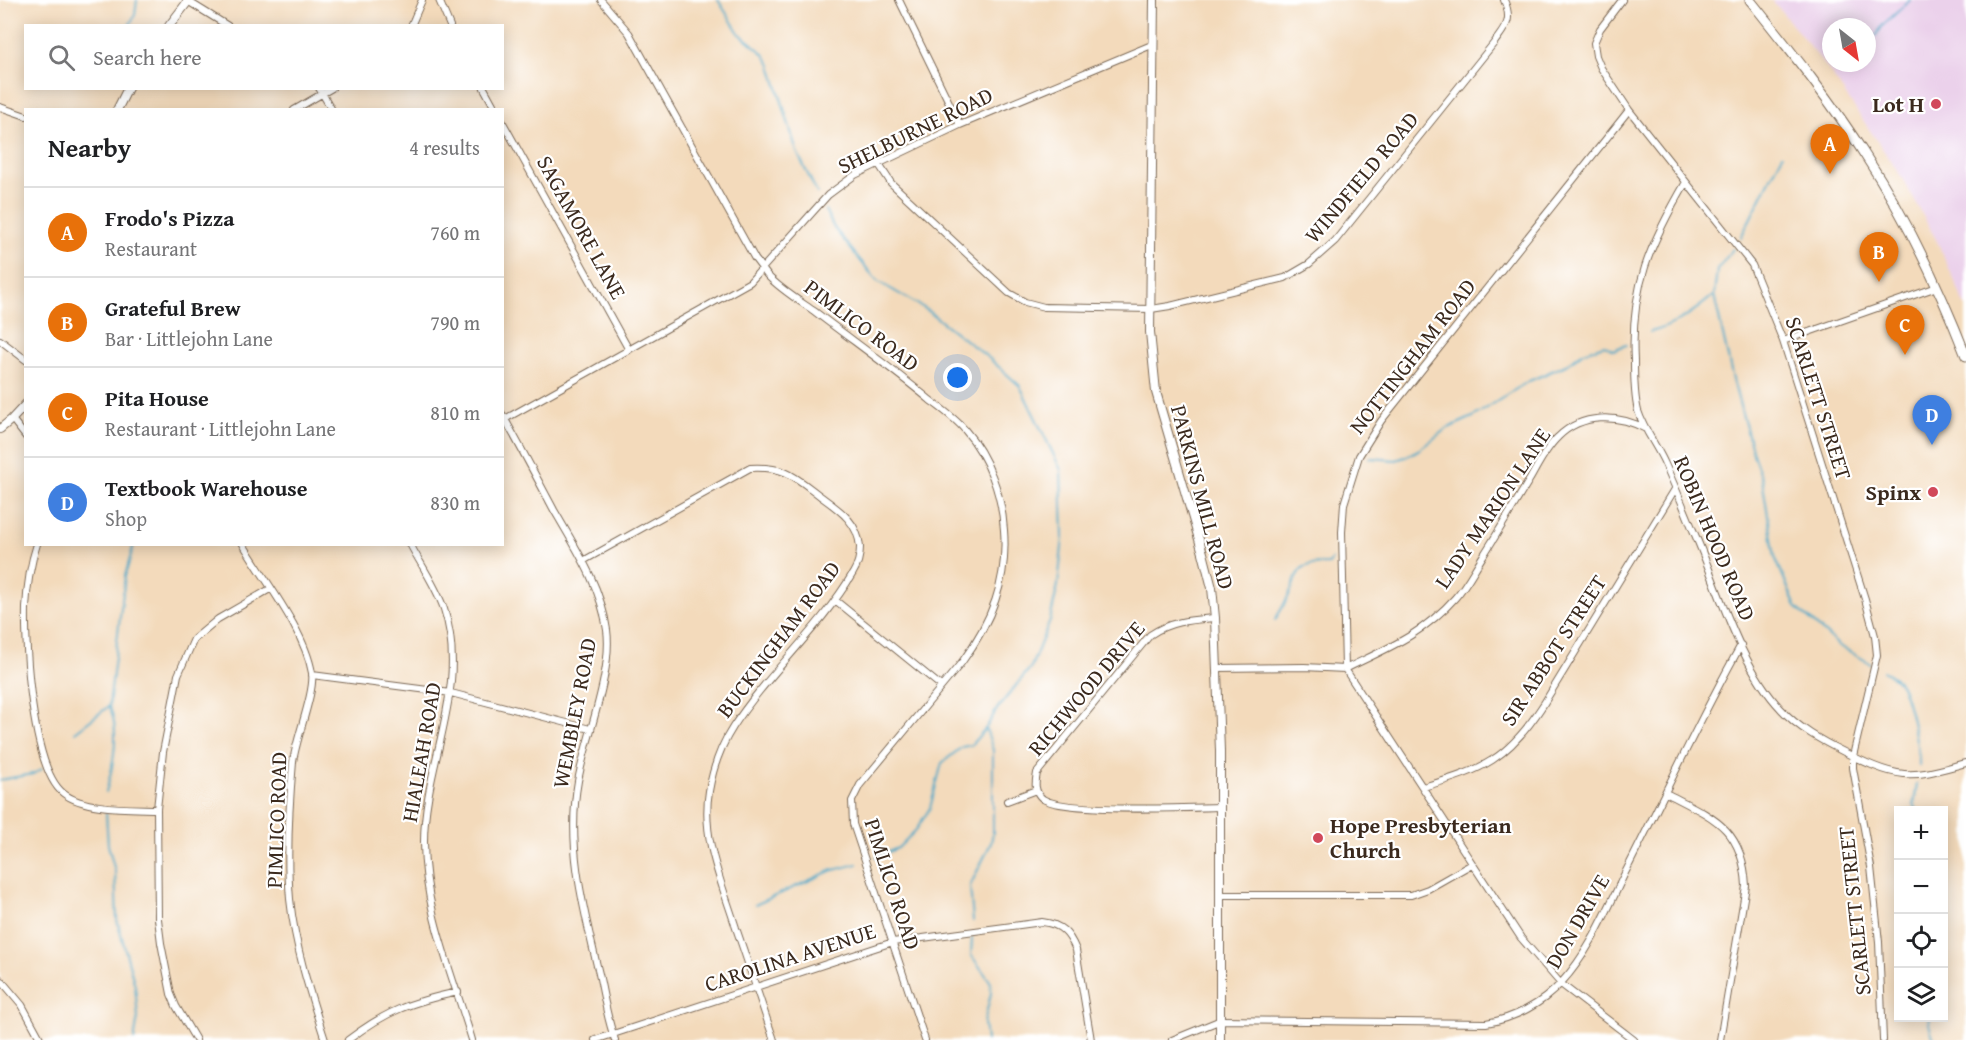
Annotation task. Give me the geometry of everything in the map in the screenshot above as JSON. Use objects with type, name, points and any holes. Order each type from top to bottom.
[{"type":"main road","points":[[1750,0],[1829,101],[1865,154],[1937,287],[1966,356]]},
{"type":"street","points":[[170,24],[188,0],[225,24]]},
{"type":"street","points":[[412,24],[422,0]]},
{"type":"street","points":[[439,0],[449,24]]},
{"type":"street","name":"PIMLICO ROAD","points":[[601,0],[629,33],[762,268],[773,281],[914,386],[959,424],[972,438],[989,470],[998,496],[1004,524],[1005,552],[998,592],[990,616],[976,642],[860,785],[852,801],[853,824],[925,1040]]},
{"type":"street","points":[[899,0],[960,125]]},
{"type":"street","name":"PARKINS MILL ROAD","points":[[1154,0],[1150,332],[1156,392],[1212,588],[1217,668],[1221,1040]]},
{"type":"street","name":"WINDFIELD ROAD","points":[[878,164],[891,183],[1018,299],[1044,307],[1151,309],[1285,278],[1321,255],[1350,225],[1500,36],[1510,15],[1504,0]]},
{"type":"street","name":"SCARLETT STREET","points":[[1622,0],[1600,29],[1594,42],[1594,49],[1601,68],[1629,110],[1752,264],[1783,341],[1865,599],[1877,648],[1877,660],[1853,756],[1854,779],[1871,867],[1878,932],[1883,1040]]},
{"type":"street","name":"SHELBURNE ROAD","points":[[504,416],[629,350],[750,282],[828,195],[843,182],[960,125],[1154,44]]},
{"type":"street","points":[[118,108],[128,90]]},
{"type":"street","points":[[485,90],[495,108]]},
{"type":"street","points":[[297,108],[321,91],[331,108]]},
{"type":"street","points":[[0,107],[24,115]]},
{"type":"street","name":"NOTTINGHAM ROAD","points":[[1345,669],[1342,523],[1346,496],[1359,456],[1381,421],[1629,110]]},
{"type":"street","name":"SAGAMORE LANE","points":[[504,125],[629,350]]},
{"type":"street","name":"ROBIN HOOD ROAD","points":[[1686,182],[1646,262],[1636,301],[1634,359],[1636,393],[1638,408],[1646,429],[1665,464],[1741,645],[1759,679],[1781,710],[1817,737],[1853,756],[1902,774],[1920,774],[1966,763]]},
{"type":"street","points":[[1783,341],[1937,287]]},
{"type":"street","points":[[0,340],[24,358]]},
{"type":"street","points":[[0,429],[24,406]]},
{"type":"street","name":"WEMBLEY ROAD","points":[[504,416],[583,561],[604,609],[608,633],[605,672],[578,780],[574,805],[574,840],[589,929],[614,1037]]},
{"type":"street","name":"LADY MARION LANE","points":[[1345,669],[1407,639],[1431,622],[1451,602],[1473,572],[1544,455],[1558,437],[1575,425],[1595,418],[1623,420],[1646,429]]},
{"type":"street","points":[[12,419],[24,434]]},
{"type":"street","name":"BUCKINGHAM ROAD","points":[[583,561],[750,468],[778,469],[788,472],[840,510],[854,527],[860,548],[854,572],[835,600],[742,714],[724,743],[712,774],[708,794],[709,839],[714,860],[774,1040]]},
{"type":"street","name":"SIR ABBOT STREET","points":[[1423,787],[1484,766],[1500,756],[1521,737],[1543,705],[1675,489]]},
{"type":"street","points":[[37,546],[28,584],[26,628],[35,717],[42,753],[49,773],[57,788],[74,800],[117,808],[157,809]]},
{"type":"street","points":[[244,546],[295,628],[312,675],[451,693],[590,729]]},
{"type":"street","name":"HIALEAH ROAD","points":[[411,546],[436,591],[448,624],[453,666],[451,693],[430,780],[424,826],[424,851],[429,897],[472,1040]]},
{"type":"street","points":[[196,1040],[171,994],[163,954],[159,919],[157,809],[163,752],[172,698],[189,647],[194,639],[209,625],[270,589]]},
{"type":"street","points":[[835,600],[941,686]]},
{"type":"street","name":"RICHWOOD DRIVE","points":[[1215,618],[1172,623],[1150,635],[1037,773],[1036,790],[1041,798],[1052,803],[1084,807],[1219,807]]},
{"type":"street","name":"DON DRIVE","points":[[1172,1040],[1221,1020],[1486,1023],[1520,1013],[1561,984],[1579,960],[1597,929],[1691,739],[1741,645]]},
{"type":"street","points":[[1217,668],[1345,669],[1521,938],[1561,984],[1634,1040]]},
{"type":"street","name":"PIMLICO ROAD","points":[[312,675],[293,759],[289,834],[290,898],[299,954],[325,1040]]},
{"type":"street","name":"RICHWOOD DRIVE","points":[[1007,801],[1036,790]]},
{"type":"street","points":[[1666,793],[1721,825],[1737,844],[1744,863],[1746,886],[1720,1040]]},
{"type":"street","points":[[1221,895],[1411,895],[1428,889],[1472,864]]},
{"type":"street","name":"CAROLINA AVENUE","points":[[596,1040],[614,1037],[893,942],[1042,922],[1054,924],[1067,933],[1076,950],[1090,1040]]},
{"type":"street","points":[[0,979],[22,1005],[41,1040]]},
{"type":"street","points":[[348,1040],[369,1024],[396,1009],[421,1000],[458,992]]},
{"type":"shaded area","points":[[1772,0],[1966,0],[1966,307],[1937,241],[1901,176],[1830,72],[1876,72],[1876,18],[1822,18],[1822,61]]},
{"type":"waterway","points":[[130,24],[135,15],[137,0]]},
{"type":"waterway","points":[[718,0],[739,33],[764,54],[771,65],[797,152],[817,193]]},
{"type":"waterway","points":[[1876,36],[1883,25],[1910,0]]},
{"type":"waterway","points":[[1741,237],[1783,154]]},
{"type":"waterway","points":[[825,210],[834,228],[877,281],[924,308],[990,359],[1020,386],[1061,470],[1063,537],[1058,585],[1050,620],[1031,667],[971,745],[962,747],[942,763],[930,808],[916,830],[898,848],[876,857]]},
{"type":"waterway","points":[[1733,249],[1717,270],[1714,295],[1734,384],[1762,479],[1775,557],[1796,607],[1838,645],[1870,663]]},
{"type":"waterway","points":[[1650,332],[1676,322],[1714,295]]},
{"type":"waterway","points":[[1370,458],[1396,460],[1405,457],[1420,449],[1446,429],[1473,417],[1527,382],[1568,364],[1583,352],[1604,345],[1613,350],[1626,345]]},
{"type":"waterway","points":[[106,792],[115,737],[115,726],[109,706],[125,576],[133,546]]},
{"type":"waterway","points":[[1275,620],[1301,569],[1311,565],[1329,564],[1332,559]]},
{"type":"waterway","points":[[1883,671],[1897,681],[1904,693],[1916,738],[1919,766]]},
{"type":"waterway","points":[[75,732],[109,706]]},
{"type":"waterway","points":[[973,921],[970,886],[991,843],[993,832],[993,750],[986,729]]},
{"type":"waterway","points":[[0,780],[33,774],[42,769]]},
{"type":"waterway","points":[[1915,806],[1917,784]]},
{"type":"waterway","points":[[106,813],[108,845],[115,871],[117,920],[135,986],[138,1017],[134,1040]]},
{"type":"waterway","points":[[755,905],[830,871],[857,864]]},
{"type":"waterway","points":[[972,938],[971,955],[990,981],[991,993],[984,1023],[986,1040]]},
{"type":"waterway","points":[[1929,1022],[1934,1040]]},
{"type":"place","name":"Lot H","points":[[1936,104]]},
{"type":"place","name":"Frodo's Pizza","points":[[1830,174]]},
{"type":"place","name":"Grateful Brew","points":[[1879,282]]},
{"type":"place","name":"Pita House","points":[[1905,355]]},
{"type":"place","name":"Textbook Warehouse","points":[[1932,445]]},
{"type":"place","name":"Spinx","points":[[1933,492]]},
{"type":"place","name":"Hope Presbyterian Church","points":[[1318,838]]}]
